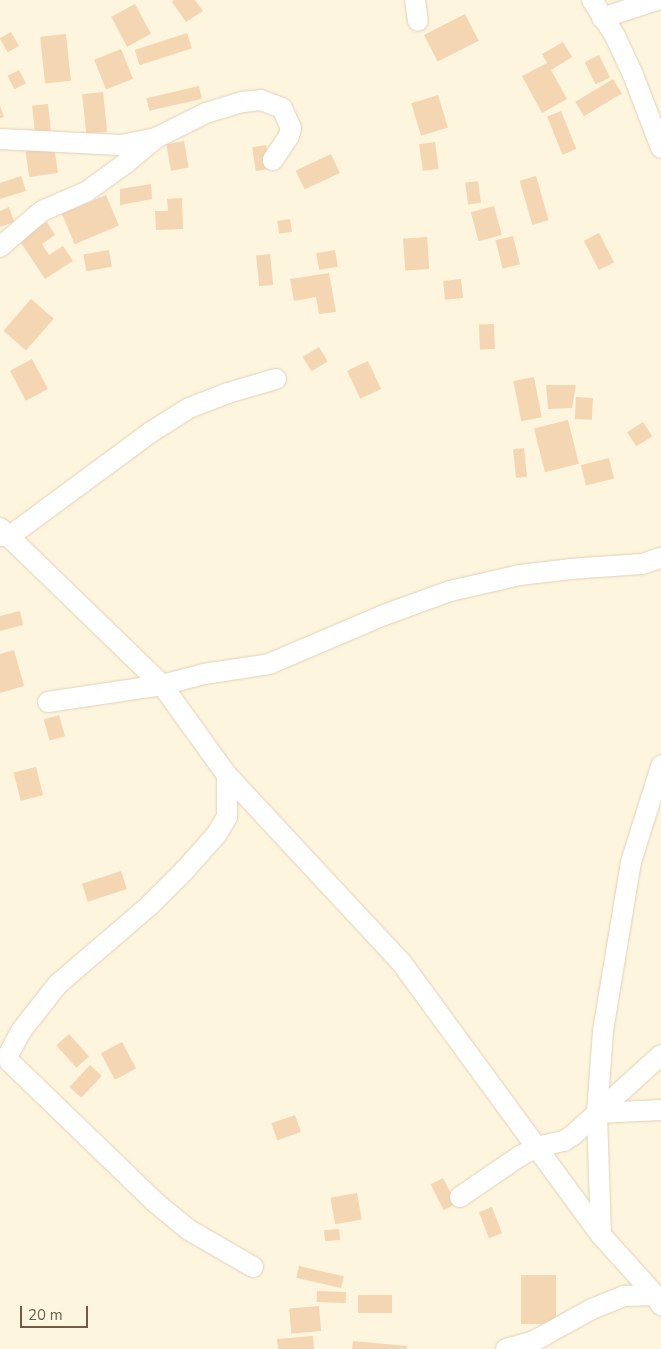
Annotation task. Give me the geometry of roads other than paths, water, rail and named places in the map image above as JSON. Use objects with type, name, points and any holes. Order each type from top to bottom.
[{"type":"street","points":[[415,0],[418,21]]},
{"type":"street","points":[[592,0],[615,36],[632,72],[661,148]]},
{"type":"street","points":[[602,18],[657,0]]},
{"type":"street","points":[[0,247],[42,211],[86,192],[156,138],[206,113],[243,102],[261,100],[282,108],[292,128],[289,136],[273,160]]},
{"type":"street","points":[[0,139],[121,145],[156,138]]},
{"type":"street","points":[[276,379],[228,393],[189,408],[3,534],[162,685],[227,775],[401,962],[601,1235],[658,1300]]},
{"type":"street","points":[[48,702],[162,685],[204,674],[269,664],[384,615],[450,591],[520,575],[579,568],[642,564],[661,558]]},
{"type":"street","points":[[601,1235],[597,1113],[603,1031],[631,862],[661,766]]},
{"type":"street","points":[[227,775],[227,817]]},
{"type":"street","points":[[250,799],[227,817],[216,834],[184,871],[112,939],[58,984],[21,1031],[8,1055],[10,1062],[156,1203],[189,1230],[253,1267]]},
{"type":"street","points":[[460,1197],[520,1156],[537,1147],[564,1141],[661,1055]]},
{"type":"street","points":[[597,1113],[661,1110]]},
{"type":"street","points":[[506,1349],[534,1341],[592,1309],[624,1296],[658,1300]]}]
